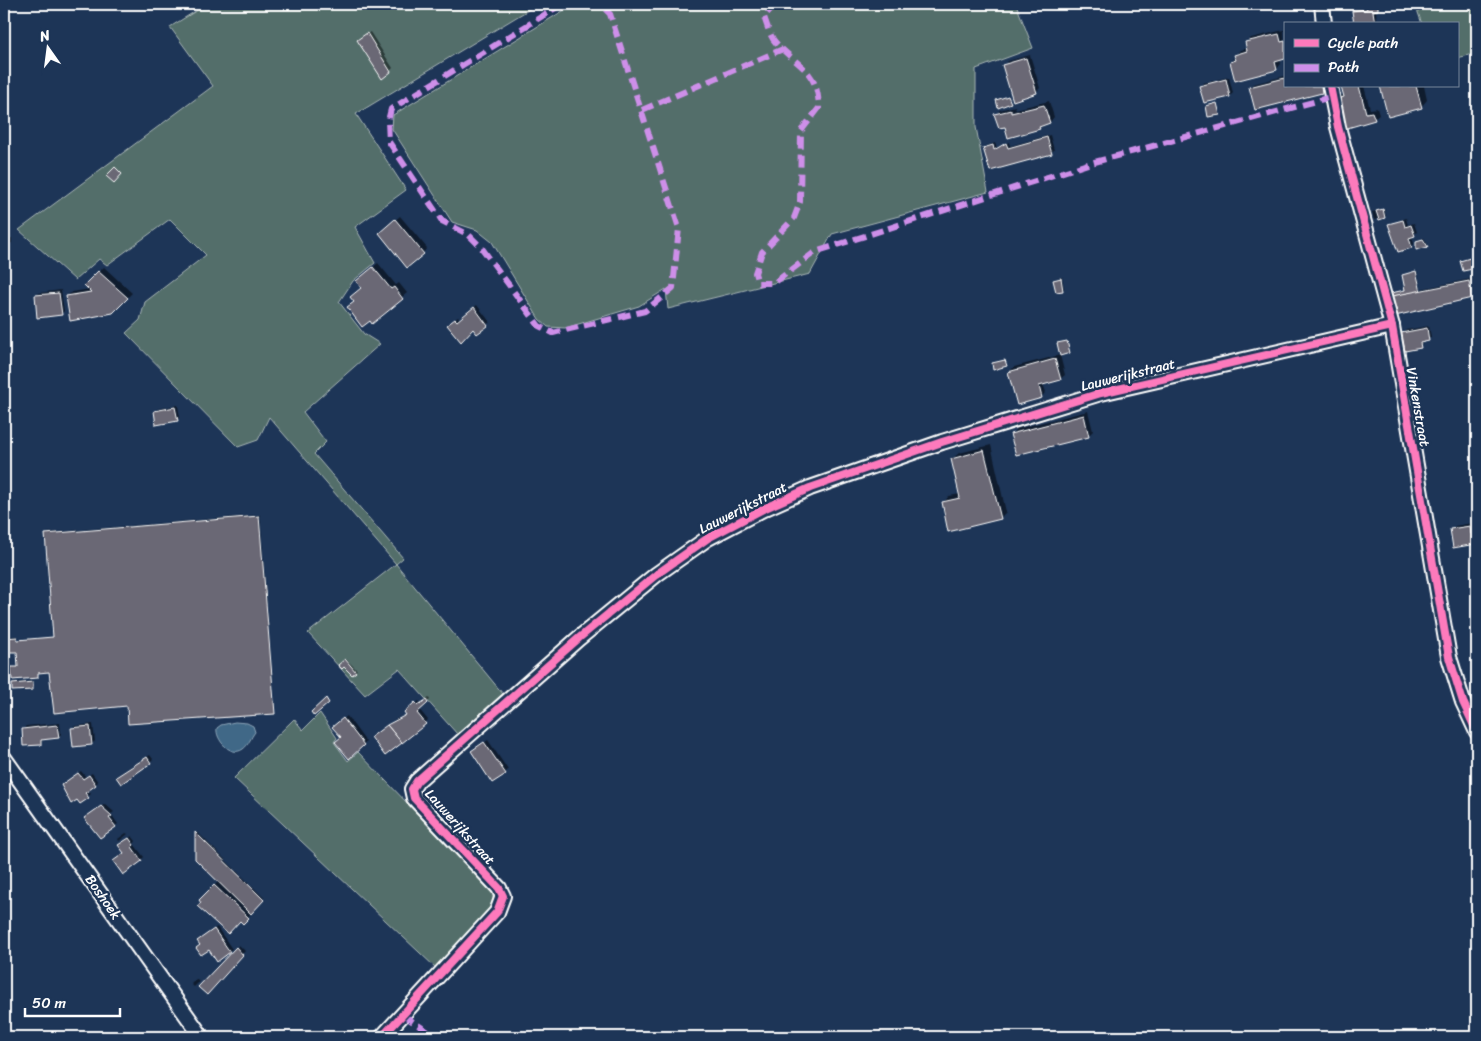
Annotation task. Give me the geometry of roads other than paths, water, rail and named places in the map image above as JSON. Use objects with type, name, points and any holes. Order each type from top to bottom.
[{"type":"street","points":[[1322,4],[1324,22]]},
{"type":"street","name":"Vinkenstraat","points":[[1330,88],[1340,135],[1392,326],[1449,657],[1463,702],[1477,732]]},
{"type":"street","name":"Lauwerijkstraat","points":[[382,1037],[497,912],[503,896],[499,888],[414,798],[412,789],[417,781],[579,638],[708,538],[763,508],[810,488],[942,442],[1101,393],[1392,326]]},
{"type":"street","name":"Boshoek","points":[[4,758],[202,1037]]},
{"type":"water","points":[[235,722],[247,723],[253,726],[255,732],[246,746],[238,751],[225,746],[217,732],[217,728],[221,725]]}]
